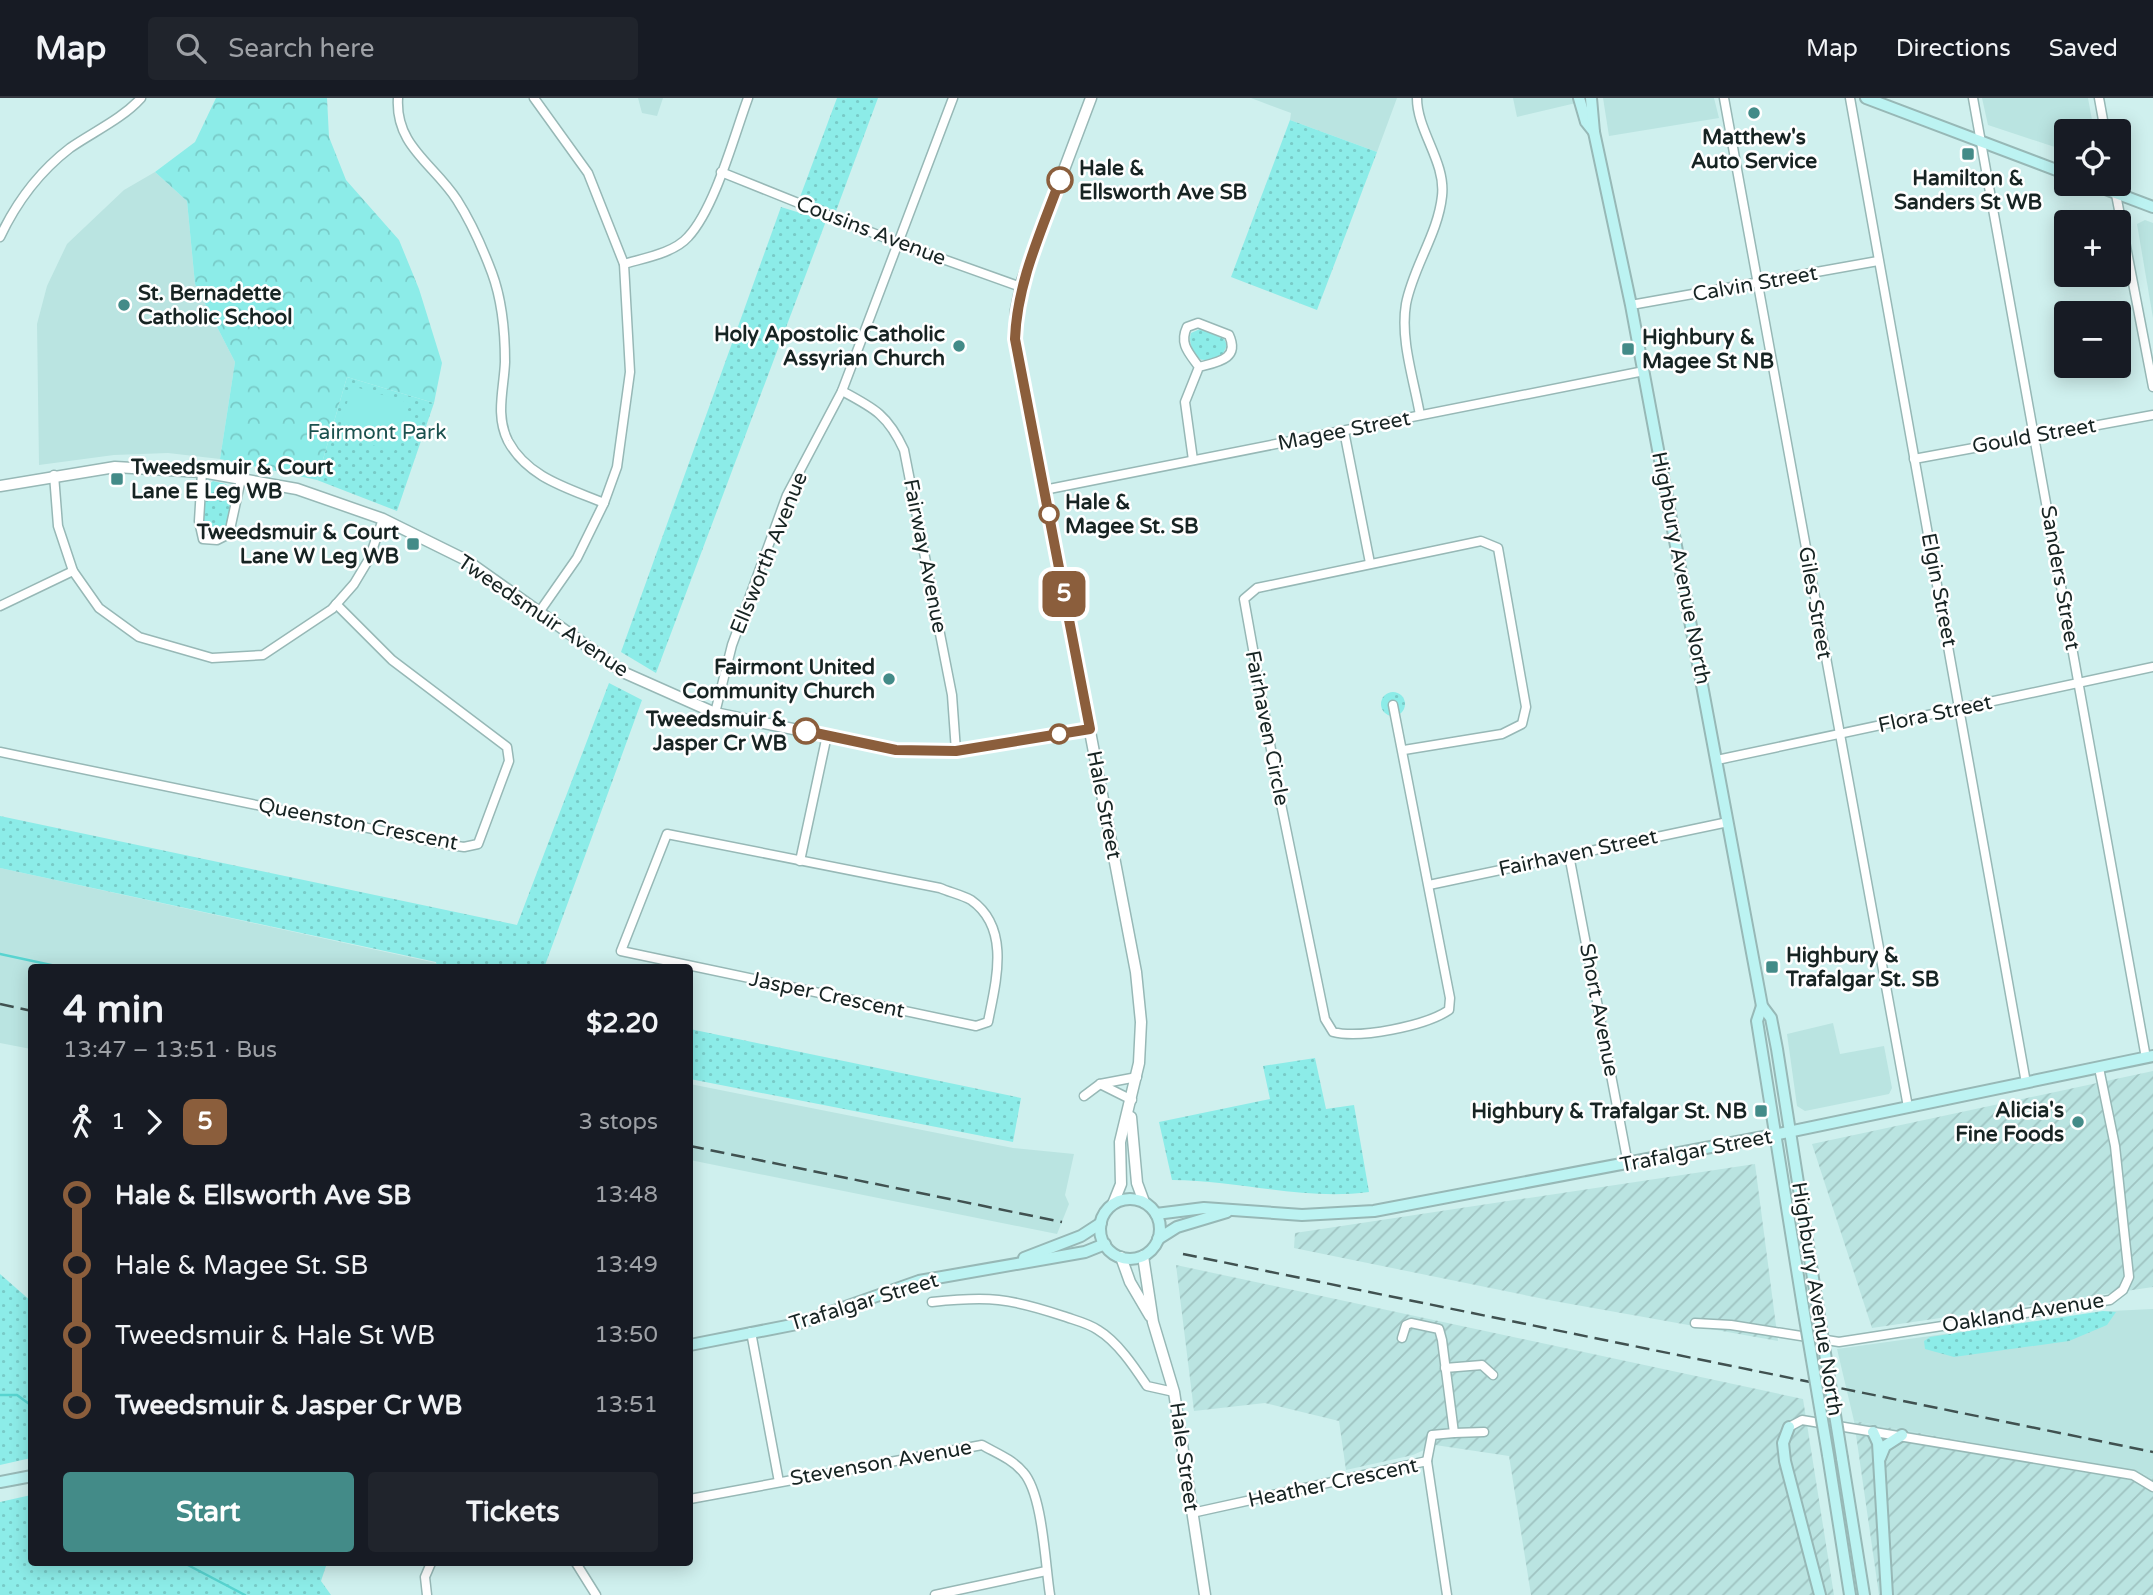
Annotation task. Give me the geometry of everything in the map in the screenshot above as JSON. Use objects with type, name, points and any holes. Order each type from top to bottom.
[{"type":"main road","name":"Highbury Avenue North","points":[[1579,98],[1586,122],[1594,132]]},
{"type":"main road","name":"Highbury Avenue North","points":[[1591,98],[1594,132],[1644,371],[1762,1006],[1771,1018],[1864,1595]]},
{"type":"main road","points":[[1866,98],[2054,169]]},
{"type":"main road","points":[[2131,196],[2153,207]]},
{"type":"main road","name":"Highbury Avenue North","points":[[1762,1006],[1757,1021],[1774,1135],[1850,1595]]},
{"type":"main road","name":"Trafalgar Street","points":[[1156,1214],[1204,1208],[1303,1215],[1374,1211],[1791,1132],[2150,1057]]},
{"type":"main road","points":[[1128,1199],[1144,1202],[1156,1214],[1158,1239],[1143,1256],[1121,1257],[1104,1244],[1101,1223],[1114,1204],[1128,1199]]},
{"type":"main road","name":"Trafalgar Street","points":[[1158,1239],[1177,1227],[1235,1210]]},
{"type":"main road","name":"Trafalgar Street","points":[[998,1268],[1081,1236],[1101,1223]]},
{"type":"main road","name":"Trafalgar Street","points":[[693,1344],[797,1324],[919,1281],[1085,1252],[1104,1244]]},
{"type":"main road","points":[[1789,1427],[1783,1443],[1785,1461],[1820,1595]]},
{"type":"main road","points":[[1874,1432],[1879,1461],[1887,1595]]},
{"type":"main road","points":[[1879,1461],[1885,1446],[1902,1435]]},
{"type":"main road","points":[[0,1482],[28,1477]]},
{"type":"street","points":[[0,237],[14,209],[68,150],[141,98]]},
{"type":"street","points":[[398,98],[399,121],[407,142],[457,199],[493,274],[503,321],[505,364],[500,410],[507,438],[520,460],[545,479],[604,503]]},
{"type":"street","points":[[534,98],[588,173],[624,264],[630,372],[617,467],[604,503],[577,558],[540,611]]},
{"type":"street","points":[[624,264],[666,251],[688,238],[702,216],[721,172],[748,98]]},
{"type":"street","name":"Ellsworth Avenue","points":[[715,713],[732,645],[787,495],[842,391],[953,98]]},
{"type":"street","name":"Hale Street","points":[[1091,98],[1021,287],[1016,310],[1015,339],[1136,972],[1141,1022],[1137,1077],[1120,1142],[1121,1184],[1114,1204]]},
{"type":"street","points":[[1417,98],[1440,170],[1443,194],[1407,302],[1404,328],[1420,415]]},
{"type":"street","name":"Giles Street","points":[[1724,98],[1908,1107]]},
{"type":"street","name":"Elgin Street","points":[[1850,98],[2026,1083]]},
{"type":"street","name":"Sanders Street","points":[[1973,98],[2079,684],[2150,1057]]},
{"type":"street","points":[[2099,98],[2103,119]]},
{"type":"street","name":"Cousins Avenue","points":[[721,172],[898,243],[1021,287]]},
{"type":"street","points":[[2117,196],[2153,387]]},
{"type":"street","name":"Calvin Street","points":[[1631,305],[1878,261]]},
{"type":"street","points":[[1198,323],[1229,335],[1233,345],[1231,355],[1224,360],[1199,366],[1184,346],[1182,336],[1187,327],[1198,323]]},
{"type":"street","points":[[1193,460],[1185,402],[1199,366]]},
{"type":"street","name":"Magee Street","points":[[1044,490],[1644,371]]},
{"type":"street","name":"Fairway Avenue","points":[[842,391],[879,411],[894,428],[904,450],[952,695],[956,751]]},
{"type":"street","name":"Gould Street","points":[[1914,459],[2153,415]]},
{"type":"street","points":[[1344,431],[1370,563]]},
{"type":"street","name":"Tweedsmuir Avenue","points":[[0,485],[115,467],[202,472],[297,489],[383,519],[466,560],[625,673],[715,713],[896,750],[956,751],[1090,729]]},
{"type":"street","points":[[202,472],[199,521],[203,538],[218,540],[229,534],[241,479]]},
{"type":"street","points":[[54,475],[58,526],[73,571],[99,608],[139,637],[212,658],[263,655],[336,604],[354,584],[369,559],[383,519]]},
{"type":"street","name":"Fairhaven Circle","points":[[1481,541],[1498,548],[1526,707],[1521,724],[1502,734],[1404,750],[1450,998],[1449,1010],[1435,1019],[1348,1036],[1333,1032],[1325,1018],[1279,794],[1244,599],[1256,588],[1370,563],[1481,541]]},
{"type":"street","points":[[0,606],[73,571]]},
{"type":"street","name":"Queenston Crescent","points":[[0,752],[450,845],[464,847],[478,844],[509,761],[507,747],[392,660],[336,604]]},
{"type":"street","name":"Flora Street","points":[[1717,760],[2153,667]]},
{"type":"street","points":[[1393,705],[1404,750]]},
{"type":"street","points":[[800,860],[827,735]]},
{"type":"street","name":"Fairhaven Street","points":[[1429,885],[1728,822]]},
{"type":"street","name":"Jasper Crescent","points":[[683,964],[621,951],[667,834],[940,888],[970,900],[993,923],[998,958],[988,1022],[976,1026],[693,966]]},
{"type":"street","name":"Short Avenue","points":[[1569,855],[1628,1164]]},
{"type":"street","name":"Oakland Avenue","points":[[1695,1323],[1731,1325],[1839,1342],[2097,1302],[2118,1295],[2127,1284],[2129,1276],[2115,1146],[2099,1068]]},
{"type":"street","points":[[1084,1096],[1100,1084],[1137,1077]]},
{"type":"street","points":[[1100,1084],[1131,1105]]},
{"type":"street","name":"Hale Street","points":[[1131,1105],[1137,1183],[1144,1202]]},
{"type":"street","name":"Hale Street","points":[[1143,1256],[1153,1322],[1174,1392],[1205,1595]]},
{"type":"street","name":"Hale Street","points":[[1121,1257],[1129,1282],[1153,1322]]},
{"type":"street","points":[[932,1302],[982,1296],[1022,1302],[1073,1320],[1099,1330],[1132,1364],[1147,1387],[1174,1392]]},
{"type":"street","points":[[1402,1338],[1406,1325],[1411,1323],[1439,1329],[1454,1433]]},
{"type":"street","name":"Stevenson Avenue","points":[[751,1332],[779,1482]]},
{"type":"street","points":[[1445,1368],[1482,1365],[1493,1375]]},
{"type":"street","points":[[1789,1427],[1802,1420],[1902,1435],[2133,1475],[2153,1487]]},
{"type":"street","points":[[1427,1461],[1433,1435],[1484,1432]]},
{"type":"street","name":"Stevenson Avenue","points":[[693,1498],[982,1445],[1008,1459],[1025,1473],[1034,1493],[1050,1595]]},
{"type":"street","name":"Heather Crescent","points":[[1192,1513],[1427,1461],[1447,1595]]},
{"type":"street","points":[[427,1595],[425,1577],[430,1566]]},
{"type":"street","points":[[578,1566],[596,1595]]},
{"type":"street","points":[[935,1595],[1046,1571]]},
{"type":"shaded area","points":[[638,98],[663,98],[657,116],[642,113]]},
{"type":"shaded area","points":[[1251,98],[1397,98],[1377,152],[1290,120],[1291,113]]},
{"type":"shaded area","points":[[1513,98],[1574,98],[1576,103],[1517,117]]},
{"type":"shaded area","points":[[1603,98],[1714,98],[1719,118],[1609,136]]},
{"type":"shaded area","points":[[1982,98],[2088,98],[2092,119],[2054,119],[2054,147],[1988,125]]},
{"type":"shaded area","name":"St. Bernadette Catholic School","points":[[155,172],[187,201],[195,284],[235,362],[220,459],[168,453],[114,455],[39,465],[37,324],[47,286],[67,244],[124,190]]},
{"type":"shaded area","points":[[2145,220],[2153,223],[2153,318],[2137,224]]},
{"type":"shaded area","points":[[0,868],[436,963],[28,964],[28,1048],[0,1043]]},
{"type":"shaded area","points":[[1833,1023],[1840,1054],[1884,1046],[1892,1088],[1889,1094],[1805,1111],[1797,1106],[1787,1034]]},
{"type":"shaded area","points":[[2153,1071],[2153,1287],[1872,1328],[1812,1144]]},
{"type":"shaded area","points":[[693,1085],[1013,1148],[1074,1154],[1065,1195],[1069,1204],[1057,1234],[693,1161]]},
{"type":"shaded area","points":[[1755,1164],[1778,1341],[1554,1301],[1294,1248],[1295,1233]]},
{"type":"shaded area","points":[[1176,1265],[1803,1399],[1834,1595],[1531,1595],[1509,1456],[1435,1445],[1413,1455],[1346,1470],[1339,1421],[1265,1403],[1194,1411]]},
{"type":"shaded area","points":[[2153,1309],[2153,1476],[1854,1421],[1837,1349],[2110,1311]]},
{"type":"shaded area","points":[[1854,1421],[2153,1476],[2153,1595],[1879,1595]]},
{"type":"green space","points":[[216,98],[327,98],[329,137],[346,180],[399,240],[419,289],[442,363],[434,403],[347,377],[317,480],[220,459],[235,362],[195,284],[187,201],[155,172],[195,142]]},
{"type":"green space","points":[[837,98],[878,98],[836,211],[800,197]]},
{"type":"green space","points":[[1290,120],[1377,152],[1317,310],[1231,277]]},
{"type":"green space","points":[[781,207],[826,221],[656,673],[621,652]]},
{"type":"green space","points":[[1200,329],[1224,339],[1227,345],[1222,356],[1205,360],[1197,357],[1190,336]]},
{"type":"green space","name":"Fairmont Park","points":[[347,377],[434,403],[397,511],[317,480]]},
{"type":"green space","points":[[352,386],[410,403],[394,452],[338,434]]},
{"type":"green space","points":[[213,481],[226,484],[232,493],[228,525],[218,535],[206,533],[203,521],[204,497]]},
{"type":"green space","points":[[609,683],[642,700],[545,964],[436,964],[0,868],[0,816],[517,925]]},
{"type":"green space","points":[[1393,692],[1402,695],[1405,704],[1402,713],[1393,716],[1384,713],[1381,704],[1384,695]]},
{"type":"green space","points":[[693,1030],[1021,1098],[1013,1142],[693,1080]]},
{"type":"green space","points":[[1315,1058],[1326,1109],[1354,1105],[1369,1192],[1320,1194],[1172,1180],[1159,1122],[1270,1099],[1263,1066]]},
{"type":"green space","points":[[0,1274],[28,1298],[28,1459],[0,1465]]},
{"type":"green space","points":[[2103,1311],[2116,1312],[2107,1325],[2069,1341],[1954,1357],[1925,1349],[1924,1341],[1930,1337]]},
{"type":"green space","points":[[28,1496],[28,1566],[326,1566],[321,1581],[331,1595],[0,1595],[0,1502]]},
{"type":"waterway","points":[[0,954],[46,964]]},
{"type":"waterway","points":[[0,1395],[17,1395],[28,1403]]},
{"type":"waterway","points":[[190,1566],[245,1595]]},
{"type":"railway","points":[[0,1004],[28,1010]]},
{"type":"railway","points":[[693,1147],[1062,1222]]},
{"type":"railway","points":[[1183,1254],[2153,1452]]},
{"type":"bus line","name":"5","points":[[806,731],[896,750],[956,751],[1090,729],[1015,339],[1016,310],[1022,281],[1060,180]]},
{"type":"place","name":"Matthew's Auto Service","points":[[1754,113]]},
{"type":"place","name":"Hamilton & Sanders St WB","points":[[1968,154]]},
{"type":"place","name":"Hale & Ellsworth Ave SB","points":[[1060,180]]},
{"type":"place","name":"St. Bernadette Catholic School","points":[[124,305]]},
{"type":"place","name":"Holy Apostolic Catholic Assyrian Church","points":[[959,346]]},
{"type":"place","name":"Highbury & Magee St NB","points":[[1628,349]]},
{"type":"place","name":"Tweedsmuir & Court Lane E Leg WB","points":[[117,479]]},
{"type":"place","name":"Hale & Magee St. SB","points":[[1049,514]]},
{"type":"place","name":"Tweedsmuir & Court Lane W Leg WB","points":[[413,544]]},
{"type":"place","name":"Fairmont United Community Church","points":[[889,679]]},
{"type":"place","name":"Tweedsmuir & Jasper Cr WB","points":[[806,731]]},
{"type":"place","name":"Highbury & Trafalgar St. SB","points":[[1772,967]]},
{"type":"place","name":"Highbury & Trafalgar St. NB","points":[[1761,1111]]},
{"type":"place","name":"Alicia's Fine Foods","points":[[2078,1122]]}]
